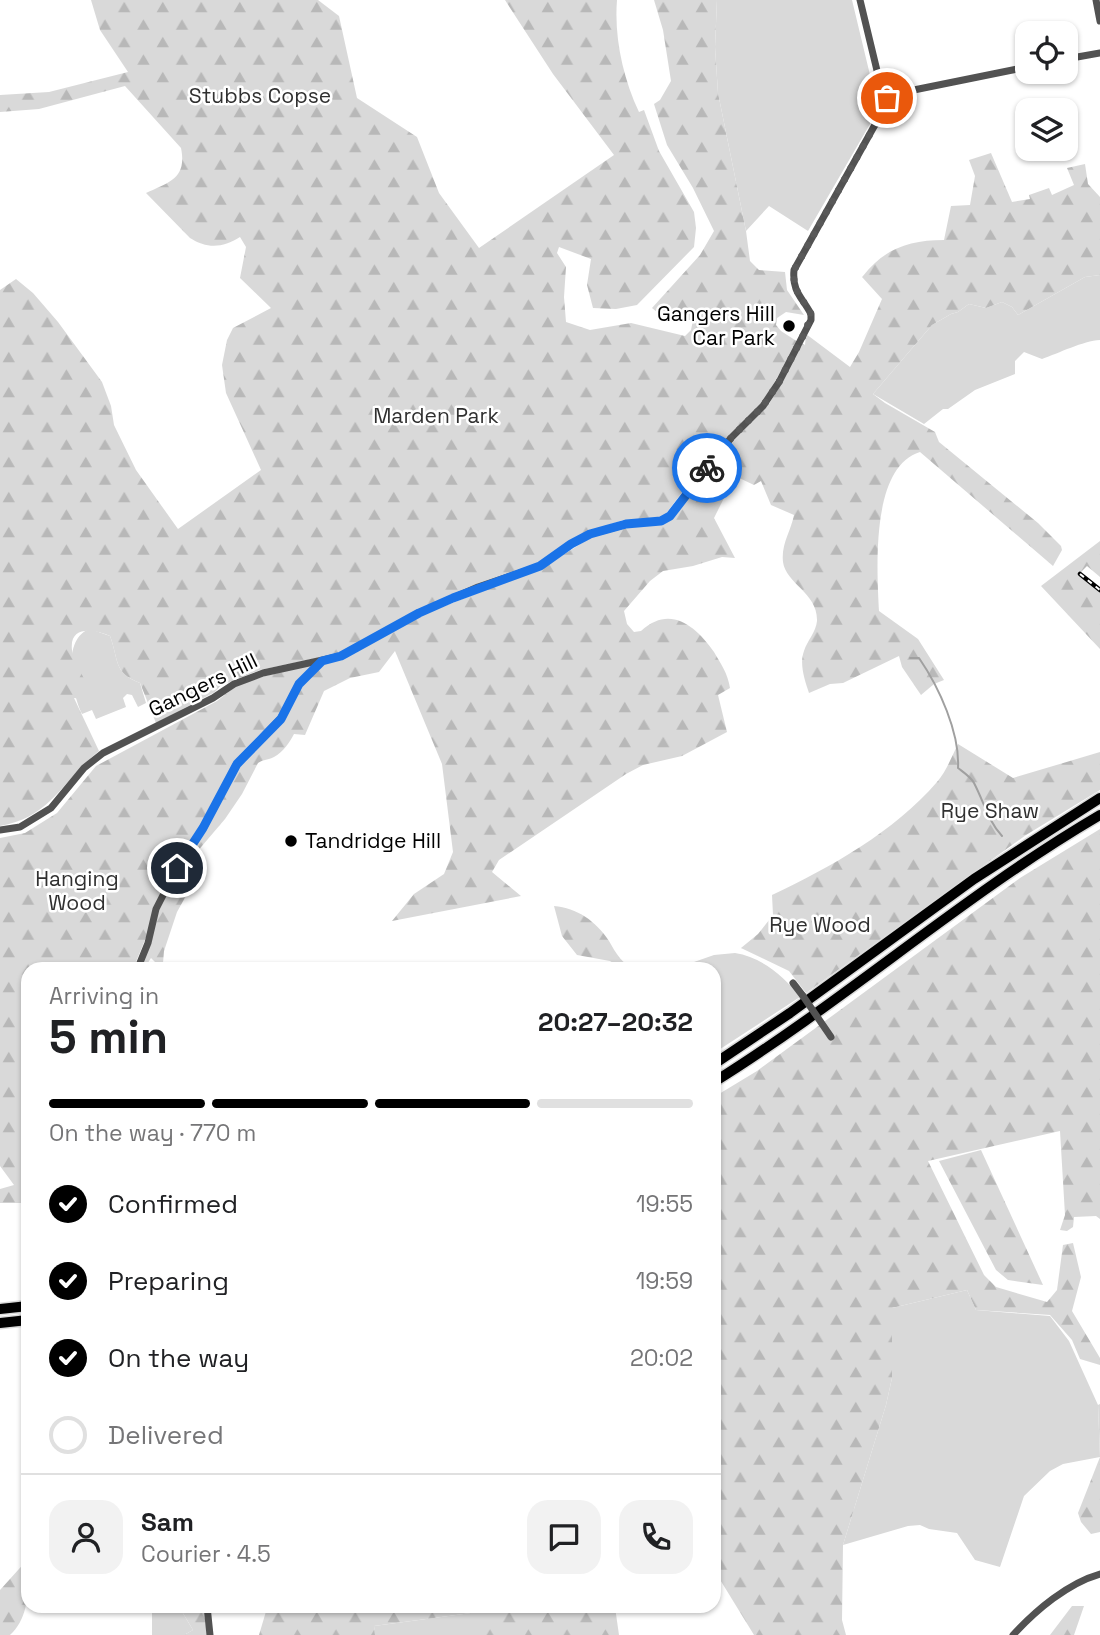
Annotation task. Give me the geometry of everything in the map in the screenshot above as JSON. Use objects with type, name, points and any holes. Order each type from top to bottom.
[{"type":"highway","points":[[721,1060],[974,879],[1100,798]]},
{"type":"highway","points":[[721,1077],[806,1021],[1009,873],[1100,815]]},
{"type":"highway","points":[[0,1309],[21,1307]]},
{"type":"highway","points":[[0,1323],[21,1321]]},
{"type":"street","points":[[860,0],[880,83],[889,93],[1015,69]]},
{"type":"street","points":[[1096,0],[1100,21]]},
{"type":"street","points":[[1078,57],[1100,52]]},
{"type":"street","name":"Gangers Hill","points":[[0,830],[20,827],[51,808],[93,759],[213,698],[234,684],[262,673],[341,656],[419,613],[540,566],[590,534],[626,524],[652,524],[670,516],[731,438],[763,406],[802,338],[811,314],[800,299],[793,282],[794,270],[881,114],[889,93]]},
{"type":"street","points":[[140,962],[148,943],[156,909],[237,764],[281,719],[299,684],[322,661]]},
{"type":"street","points":[[793,983],[831,1037]]},
{"type":"street","points":[[1013,1635],[1073,1585],[1100,1574]]},
{"type":"street","points":[[208,1613],[210,1635]]},
{"type":"green space","points":[[91,0],[318,0],[339,16],[357,98],[417,137],[439,193],[479,248],[614,155],[553,74],[505,0],[617,0],[618,43],[628,85],[639,112],[644,110],[659,151],[694,212],[694,247],[637,305],[616,309],[593,308],[587,285],[591,259],[559,247],[557,253],[566,267],[566,322],[590,330],[631,323],[685,336],[691,330],[693,320],[667,320],[652,308],[700,255],[714,231],[693,188],[667,145],[654,104],[660,100],[671,81],[663,30],[654,0],[717,0],[715,47],[718,93],[750,261],[759,270],[785,272],[787,290],[804,315],[786,312],[777,318],[776,325],[781,331],[798,342],[761,405],[698,471],[665,515],[654,521],[623,520],[596,529],[577,537],[538,564],[476,586],[340,653],[260,670],[220,686],[215,692],[156,723],[140,683],[125,675],[118,665],[110,636],[91,631],[79,633],[72,642],[72,650],[91,693],[84,699],[74,698],[99,751],[44,806],[32,815],[0,826],[0,290],[16,279],[33,293],[58,322],[102,382],[111,406],[114,425],[136,470],[178,529],[261,470],[226,393],[222,365],[227,340],[233,328],[271,308],[240,278],[246,247],[240,237],[215,246],[196,242],[146,193],[169,182],[179,173],[181,148],[125,86],[39,109],[0,112],[0,95],[49,92],[128,72],[100,30]]},
{"type":"green space","points":[[717,0],[852,0],[876,100],[870,124],[808,231],[769,206],[746,231],[718,93],[715,47]]},
{"type":"green space","points":[[991,153],[1012,202],[1030,199],[1029,195],[1049,188],[1052,195],[1074,185],[1067,168],[1085,164],[1088,184],[1100,197],[1100,275],[1085,277],[1018,315],[1012,307],[1002,302],[986,308],[969,304],[932,325],[873,394],[935,432],[939,442],[1038,523],[1062,550],[1053,566],[920,452],[904,461],[892,478],[880,522],[879,611],[918,639],[944,680],[934,684],[921,695],[902,667],[899,656],[843,683],[830,684],[809,693],[802,661],[805,647],[816,625],[816,611],[813,603],[785,570],[783,562],[785,543],[794,515],[771,505],[761,481],[754,485],[735,476],[714,518],[735,558],[722,557],[663,571],[650,581],[624,611],[627,624],[634,632],[662,619],[672,619],[691,627],[707,643],[722,665],[729,683],[730,688],[718,695],[727,732],[682,756],[643,765],[626,774],[499,860],[492,872],[521,896],[392,921],[414,894],[444,874],[453,852],[442,764],[395,651],[379,672],[350,678],[324,691],[305,735],[294,734],[277,755],[258,763],[225,819],[196,853],[186,880],[187,894],[177,912],[163,962],[155,962],[151,958],[148,962],[142,962],[159,909],[238,766],[282,720],[305,679],[325,663],[427,613],[542,568],[595,535],[630,527],[662,525],[672,519],[725,450],[769,404],[801,343],[805,345],[806,334],[850,367],[882,299],[862,277],[889,252],[909,244],[944,240],[951,206],[970,205],[975,176],[969,160]]},
{"type":"green space","points":[[1100,275],[1100,340],[1042,359],[1024,352],[1015,361],[1015,374],[975,390],[924,424],[873,394],[932,325],[969,304],[986,308],[1002,302],[1012,307],[1018,315],[1085,277]]},
{"type":"green space","points":[[1100,541],[1100,577],[1087,566],[1079,574],[1100,592],[1100,649],[1041,586]]},
{"type":"green space","points":[[90,629],[110,636],[118,665],[125,675],[140,683],[146,703],[138,707],[132,695],[127,694],[123,698],[126,707],[96,719],[92,710],[82,714],[72,681],[72,655],[81,634]]},
{"type":"green space","name":"Hanging Wood","points":[[313,666],[279,718],[257,737],[236,764],[175,867],[136,962],[21,962],[21,1203],[0,1203],[0,1189],[14,1185],[0,1166],[0,838],[25,833],[57,813],[96,766],[217,701],[236,686],[265,676]]},
{"type":"green space","name":"Rye Wood","points":[[958,744],[1013,778],[1100,752],[1100,790],[1026,835],[806,993],[789,971],[741,948],[758,934],[773,915],[772,895],[839,860],[901,817],[940,778]]},
{"type":"green space","points":[[1100,829],[1100,1219],[1096,1216],[1074,1217],[1073,1227],[1067,1231],[1060,1230],[1065,1215],[1060,1131],[928,1161],[984,1275],[996,1287],[1047,1302],[1057,1290],[1063,1245],[1073,1243],[1081,1277],[1072,1311],[1100,1358],[1100,1365],[1080,1359],[1072,1340],[1050,1315],[976,1310],[967,1290],[892,1308],[892,1378],[843,1545],[842,1620],[846,1635],[754,1635],[721,1581],[721,1093],[757,1071],[1020,878]]},
{"type":"green space","points":[[554,906],[570,909],[592,922],[604,934],[623,962],[577,955],[562,936]]},
{"type":"green space","points":[[735,953],[754,959],[787,982],[800,997],[721,1048],[721,962],[694,962],[714,955]]},
{"type":"green space","points":[[981,1150],[1043,1285],[1008,1280],[996,1270],[939,1161]]},
{"type":"green space","points":[[967,1290],[976,1310],[1050,1316],[1069,1341],[1098,1405],[1100,1457],[1063,1464],[1050,1471],[1024,1496],[1000,1567],[975,1560],[957,1533],[920,1525],[843,1545],[892,1378],[892,1308]]},
{"type":"green space","points":[[1100,1404],[1100,1457],[1098,1405]]},
{"type":"green space","points":[[1100,1457],[1100,1532],[1091,1534],[1081,1522],[1078,1513]]},
{"type":"green space","points":[[21,1567],[21,1613],[24,1613],[10,1635],[0,1635],[0,1590]]},
{"type":"green space","points":[[1072,1606],[1084,1606],[1074,1635],[1050,1635]]},
{"type":"green space","points":[[152,1613],[183,1613],[193,1630],[184,1635],[152,1635]]},
{"type":"green space","points":[[183,1613],[205,1613],[207,1635],[184,1635],[193,1630]]},
{"type":"green space","points":[[266,1613],[471,1613],[374,1626],[375,1635],[259,1635]]},
{"type":"green space","points":[[486,1613],[486,1635],[375,1635],[374,1626]]},
{"type":"green space","points":[[486,1613],[616,1613],[619,1635],[486,1635]]},
{"type":"waterway","points":[[910,658],[919,658],[934,682],[952,725],[958,768],[973,781],[990,818],[1002,836]]},
{"type":"railway","points":[[1080,574],[1100,590]]},
{"type":"way so far","points":[[707,468],[731,438],[763,406],[779,382],[811,320],[811,314],[800,299],[793,282],[794,270],[881,114],[887,98]]},
{"type":"place","name":"Gangers Hill Car Park","points":[[789,326]]},
{"type":"place","name":"Tandridge Hill","points":[[291,841]]},
{"type":"route","points":[[177,868],[203,828],[237,764],[281,719],[299,684],[314,667],[322,661],[341,656],[419,613],[478,587],[540,566],[590,534],[626,524],[652,524],[661,521],[670,516],[707,468]]},
{"type":"park label","name":"Stubbs Copse","points":[[260,96]]},
{"type":"park label","name":"Marden Park","points":[[436,416]]},
{"type":"park label","name":"Rye Shaw","points":[[990,811]]}]
